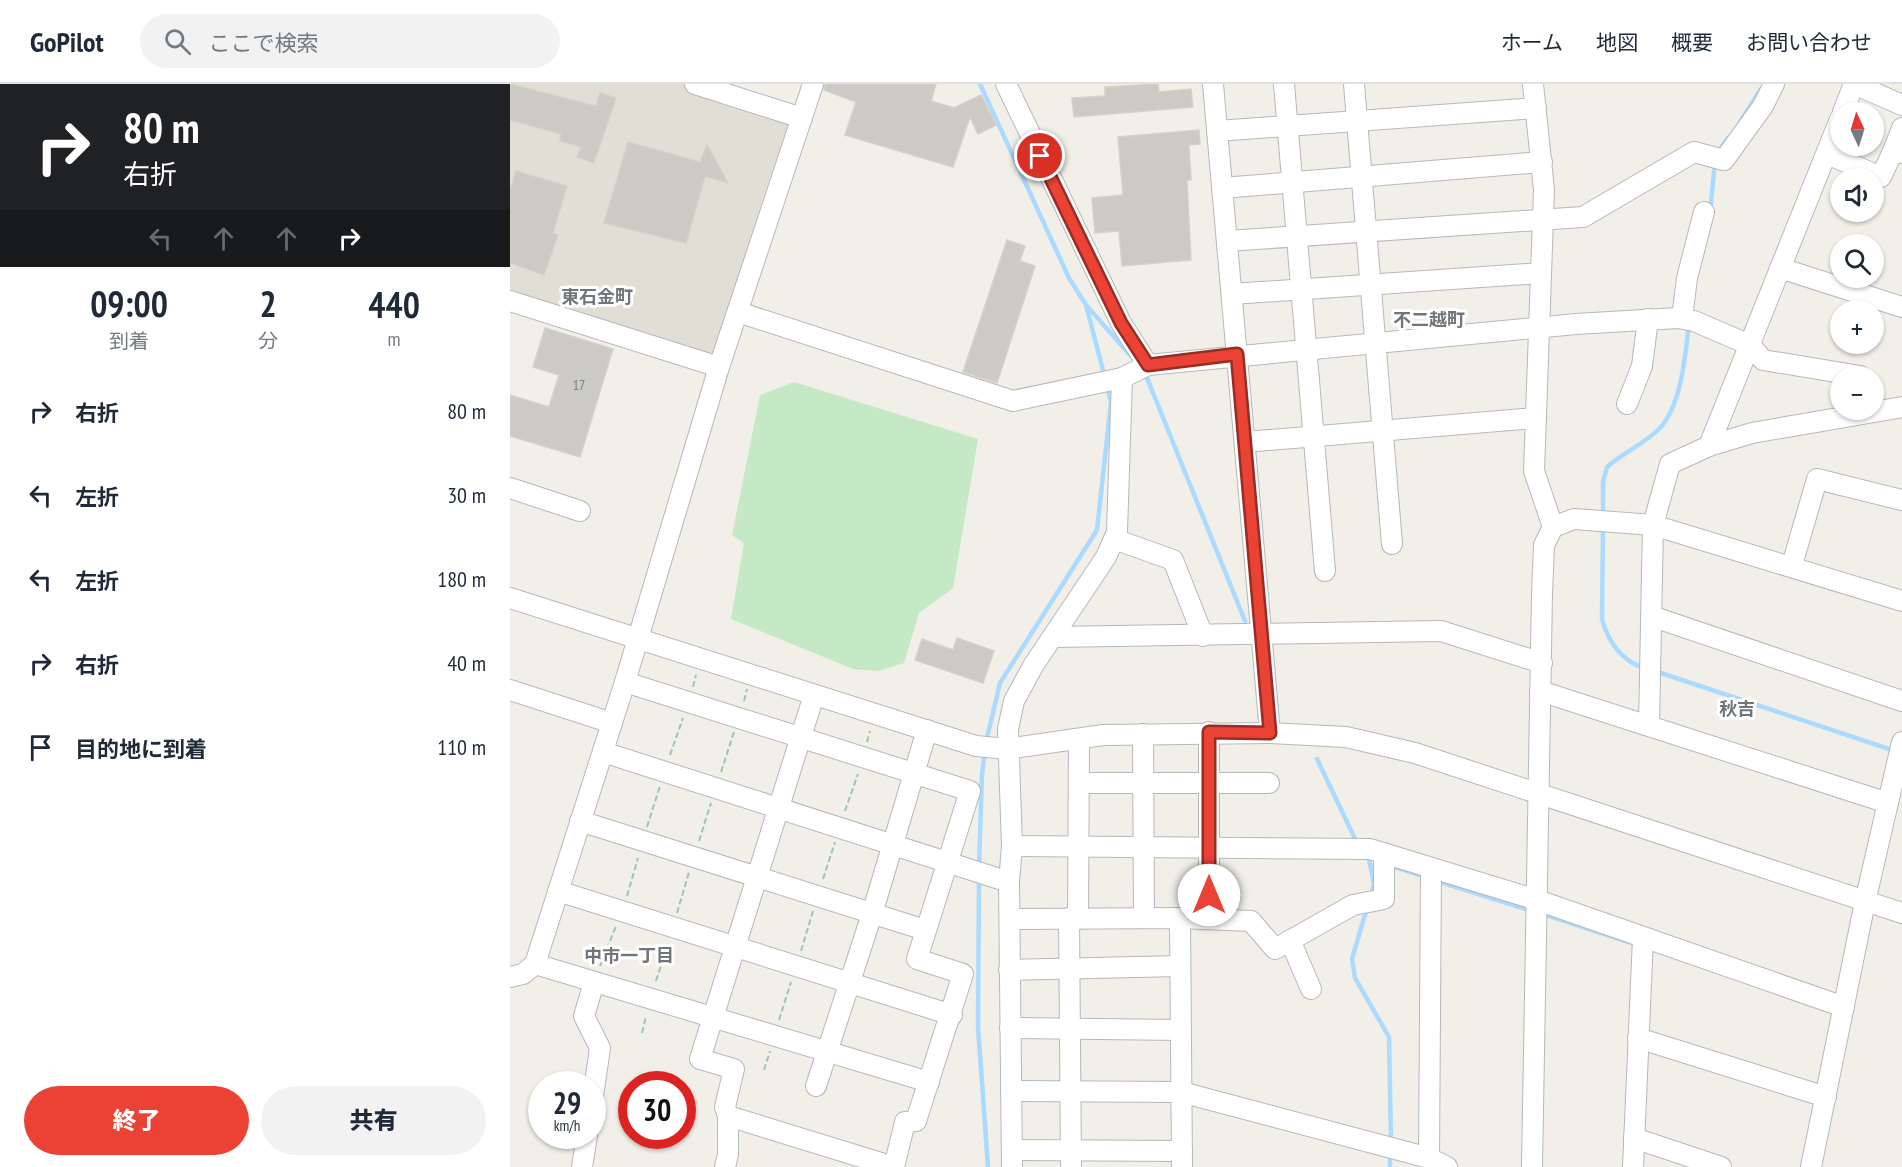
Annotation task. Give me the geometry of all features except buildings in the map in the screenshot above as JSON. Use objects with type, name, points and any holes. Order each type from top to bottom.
[{"type":"street","points":[[695,84],[802,118]]},
{"type":"street","points":[[510,977],[523,974],[535,964],[625,682],[720,366],[813,84]]},
{"type":"street","points":[[1006,84],[1121,323],[1148,365]]},
{"type":"street","points":[[1213,84],[1270,733]]},
{"type":"street","points":[[1284,84],[1325,571]]},
{"type":"street","points":[[1354,84],[1392,544]]},
{"type":"street","points":[[1533,84],[1542,162],[1543,218],[1534,471],[1553,527]]},
{"type":"street","points":[[1227,241],[1583,217],[1694,152],[1715,157],[1763,106],[1774,84]]},
{"type":"street","points":[[1847,102],[1854,84],[1902,105]]},
{"type":"street","points":[[1217,131],[1536,108]]},
{"type":"street","points":[[1827,154],[1881,177],[1898,151],[1902,128]]},
{"type":"street","points":[[1709,446],[1830,146]]},
{"type":"street","points":[[1222,188],[1542,162]]},
{"type":"street","points":[[1688,320],[1687,278],[1704,212]]},
{"type":"street","points":[[1780,268],[1902,307]]},
{"type":"street","points":[[1232,294],[1541,273]]},
{"type":"street","points":[[510,301],[720,366]]},
{"type":"street","points":[[738,312],[1013,401],[1122,378],[1148,365],[1237,354],[1538,330],[1576,324],[1648,320],[1688,320],[1750,345],[1763,360],[1830,371]]},
{"type":"street","points":[[1627,404],[1642,366],[1648,320]]},
{"type":"street","points":[[1122,378],[1117,532],[1106,557],[1033,666],[1014,701],[1008,729],[1012,846],[1009,882],[1012,1159],[1182,1159],[1180,918]]},
{"type":"street","points":[[1649,725],[1653,525],[1670,464],[1709,446],[1752,433],[1902,407]]},
{"type":"street","points":[[1245,442],[1536,418]]},
{"type":"street","points":[[1792,565],[1817,479],[1902,500]]},
{"type":"street","points":[[512,495],[580,511]]},
{"type":"street","points":[[1532,1167],[1544,545],[1553,527],[1574,519],[1653,525],[1792,565],[1902,601]]},
{"type":"street","points":[[1114,539],[1173,560],[1203,636]]},
{"type":"street","points":[[510,598],[976,746],[1007,749],[1079,739],[1209,732],[1346,736],[1415,753],[1902,913]]},
{"type":"street","points":[[1651,616],[1902,701]]},
{"type":"street","points":[[1053,637],[1441,631],[1542,663]]},
{"type":"street","points":[[625,682],[970,791],[917,959],[963,974],[952,1015],[916,1121],[905,1122],[894,1167],[728,1116]]},
{"type":"street","points":[[510,690],[612,723]]},
{"type":"street","points":[[1540,691],[1888,803]]},
{"type":"street","points":[[725,1167],[728,1154],[728,1116],[725,1107],[734,1069],[700,1059],[814,694]]},
{"type":"street","points":[[816,1086],[872,914],[927,730]]},
{"type":"street","points":[[1209,732],[1209,919]]},
{"type":"street","points":[[1143,734],[1144,918]]},
{"type":"street","points":[[1071,1159],[1070,968],[1079,846],[1079,739]]},
{"type":"street","points":[[1811,1167],[1865,902],[1900,749]]},
{"type":"street","points":[[603,752],[1009,882]]},
{"type":"street","points":[[1079,783],[1269,783]]},
{"type":"street","points":[[580,821],[925,930]]},
{"type":"street","points":[[1012,846],[1370,849],[1537,900],[1844,1007]]},
{"type":"street","points":[[1010,919],[1180,918],[1251,921],[1275,949],[1353,905],[1384,900],[1384,853]]},
{"type":"street","points":[[1429,1158],[1431,869]]},
{"type":"street","points":[[558,891],[952,1015]]},
{"type":"street","points":[[1633,1167],[1643,938]]},
{"type":"street","points":[[1290,940],[1311,989]]},
{"type":"street","points":[[535,964],[929,1082]]},
{"type":"street","points":[[1009,970],[1180,966]]},
{"type":"street","points":[[594,982],[584,1016],[600,1048],[597,1071]]},
{"type":"street","points":[[1010,1028],[1181,1030]]},
{"type":"street","points":[[1638,1038],[1826,1097]]},
{"type":"street","points":[[1011,1091],[1181,1092],[1429,1158],[1447,1167]]},
{"type":"street","points":[[1634,1138],[1721,1167]]},
{"type":"street","points":[[582,1167],[585,1149]]},
{"type":"path","points":[[594,982],[622,911],[664,771],[702,659]]},
{"type":"shaded area","points":[[510,84],[695,84],[802,118],[719,367],[510,301]]},
{"type":"green space","points":[[794,382],[978,439],[953,588],[919,613],[904,663],[879,671],[853,669],[731,619],[744,543],[732,535],[760,395]]},
{"type":"waterway","points":[[980,84],[1069,278],[1086,305],[1130,355]]},
{"type":"waterway","points":[[1740,122],[1761,89]]},
{"type":"waterway","points":[[1717,153],[1728,138]]},
{"type":"waterway","points":[[1710,213],[1715,162]]},
{"type":"waterway","points":[[1086,305],[1105,378]]},
{"type":"waterway","points":[[1603,516],[1603,482],[1607,467],[1659,429],[1673,407],[1684,365],[1689,324]]},
{"type":"waterway","points":[[1145,373],[1245,621]]},
{"type":"waterway","points":[[986,742],[1000,683],[1097,530],[1111,402],[1107,386]]},
{"type":"waterway","points":[[1603,527],[1602,619],[1617,650],[1629,661],[1644,668]]},
{"type":"waterway","points":[[1655,671],[1895,751]]},
{"type":"waterway","points":[[979,868],[982,774],[985,751]]},
{"type":"waterway","points":[[1317,759],[1357,843]]},
{"type":"waterway","points":[[1369,859],[1374,884],[1371,895]]},
{"type":"waterway","points":[[1389,865],[1426,877]]},
{"type":"waterway","points":[[979,876],[978,1027],[988,1167]]},
{"type":"waterway","points":[[1437,881],[1532,911]]},
{"type":"waterway","points":[[1367,908],[1352,959],[1355,978],[1389,1037],[1391,1143]]},
{"type":"waterway","points":[[1540,913],[1638,945]]},
{"type":"waterway","points":[[1390,1152],[1390,1167]]},
{"type":"district","name":"東石金町","points":[[597,296]]},
{"type":"district","name":"不二越町","points":[[1429,319]]},
{"type":"district","name":"秋吉","points":[[1737,708]]},
{"type":"district","name":"中市一丁目","points":[[629,955]]},
{"type":"route","points":[[1040,156],[1121,323],[1148,365],[1237,354],[1270,733],[1209,732],[1209,895]]}]
